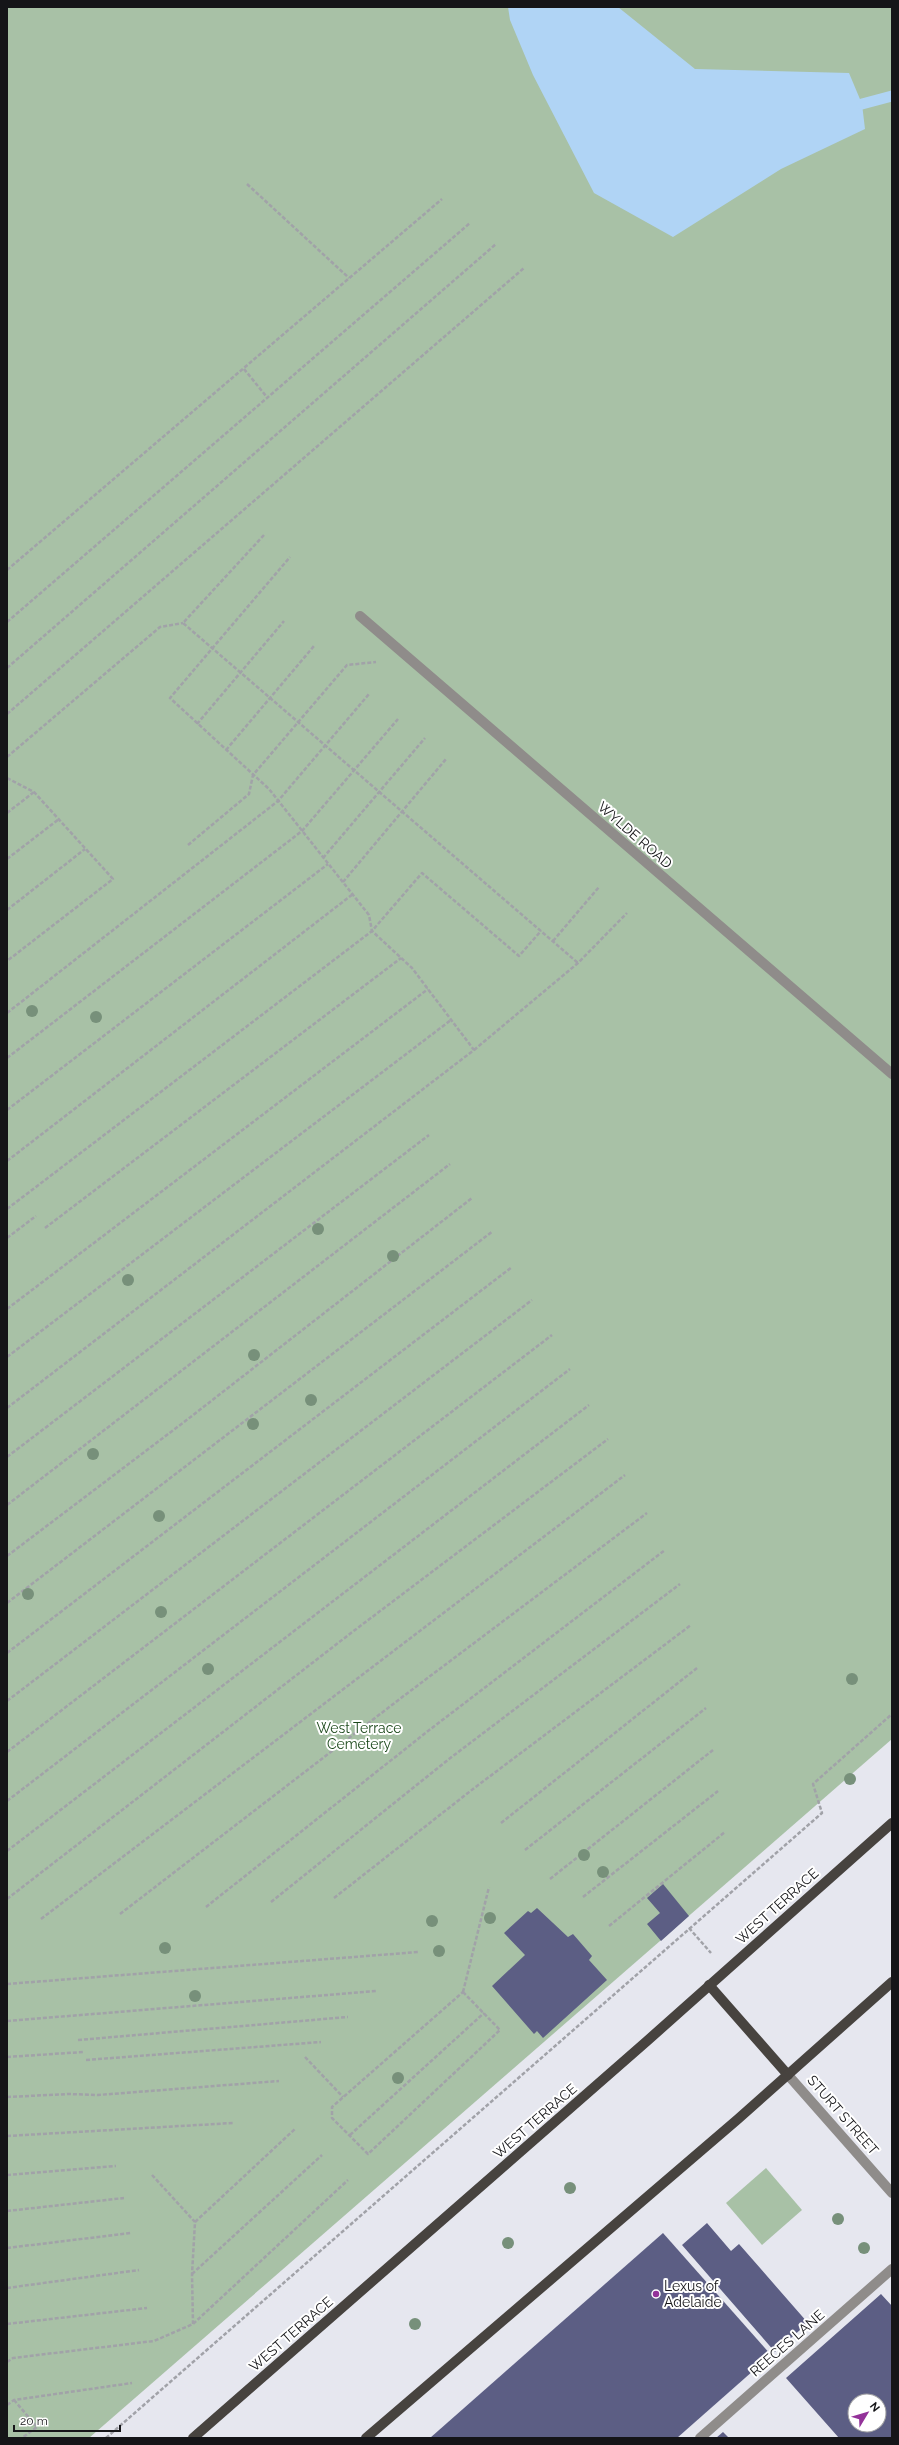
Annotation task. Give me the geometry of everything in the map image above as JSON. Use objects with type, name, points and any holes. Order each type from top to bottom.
[{"type":"main road","name":"WEST TERRACE","points":[[193,2438],[892,1823]]},
{"type":"main road","points":[[366,2438],[788,2075],[892,1982]]},
{"type":"main road","points":[[709,1985],[788,2075]]},
{"type":"street","name":"WYLDE ROAD","points":[[360,616],[892,1074]]},
{"type":"street","name":"STURT STREET","points":[[788,2075],[892,2193]]},
{"type":"street","name":"REECES LANE","points":[[700,2438],[892,2269]]},
{"type":"path","points":[[247,184],[350,278]]},
{"type":"path","points":[[7,570],[442,199]]},
{"type":"path","points":[[7,622],[266,396],[470,223]]},
{"type":"path","points":[[7,668],[496,244]]},
{"type":"path","points":[[7,714],[524,268]]},
{"type":"path","points":[[244,369],[266,396]]},
{"type":"path","points":[[7,757],[160,627],[183,623],[264,536]]},
{"type":"path","points":[[290,557],[170,698],[253,775],[278,801],[369,915],[372,931],[401,958],[428,989],[474,1050]]},
{"type":"path","points":[[197,724],[284,621]]},
{"type":"path","points":[[183,623],[324,746],[354,770],[578,963]]},
{"type":"path","points":[[226,750],[314,646]]},
{"type":"path","points":[[188,845],[249,794],[253,775],[347,665],[376,662],[395,646]]},
{"type":"path","points":[[7,1013],[278,801],[369,694]]},
{"type":"path","points":[[7,1058],[302,831],[398,719]]},
{"type":"path","points":[[323,858],[425,738]]},
{"type":"path","points":[[343,882],[446,759]]},
{"type":"path","points":[[7,778],[34,792],[113,878],[7,961]]},
{"type":"path","points":[[7,813],[34,792]]},
{"type":"path","points":[[7,859],[59,819]]},
{"type":"path","points":[[7,910],[85,849]]},
{"type":"path","points":[[7,1110],[328,864]]},
{"type":"path","points":[[7,1209],[372,931],[422,873],[519,956],[541,931]]},
{"type":"path","points":[[553,941],[599,886]]},
{"type":"path","points":[[7,1161],[353,894]]},
{"type":"path","points":[[7,1408],[474,1050],[578,963],[627,913]]},
{"type":"path","points":[[45,1228],[401,958]]},
{"type":"path","points":[[7,1309],[428,989]]},
{"type":"path","points":[[7,1357],[451,1020]]},
{"type":"path","points":[[7,1457],[429,1135]]},
{"type":"path","points":[[7,1505],[450,1164]]},
{"type":"path","points":[[7,1556],[188,1419],[472,1198]]},
{"type":"path","points":[[7,1238],[36,1216]]},
{"type":"path","points":[[7,1603],[493,1231]]},
{"type":"path","points":[[7,1653],[512,1267]]},
{"type":"path","points":[[7,1701],[532,1300]]},
{"type":"path","points":[[7,1752],[552,1335]]},
{"type":"path","points":[[7,1801],[570,1369]]},
{"type":"path","points":[[7,1851],[589,1405]]},
{"type":"path","points":[[7,1899],[339,1643],[608,1439]]},
{"type":"path","points":[[42,1919],[625,1475]]},
{"type":"path","points":[[120,1914],[401,1698],[647,1513]]},
{"type":"path","points":[[206,1907],[428,1731],[665,1550]]},
{"type":"path","points":[[271,1902],[449,1759],[680,1584]]},
{"type":"path","points":[[334,1898],[473,1789],[691,1625]]},
{"type":"path","points":[[502,1823],[697,1668]]},
{"type":"path","points":[[525,1850],[706,1708]]},
{"type":"path","points":[[106,2438],[822,1813],[814,1784],[892,1714]]},
{"type":"path","points":[[550,1879],[713,1750]]},
{"type":"path","points":[[583,1897],[718,1791]]},
{"type":"path","points":[[609,1926],[725,1832]]},
{"type":"path","points":[[463,1992],[500,2030],[368,2154],[332,2118],[332,2107],[463,1992],[489,1887]]},
{"type":"path","points":[[7,1984],[418,1952]]},
{"type":"path","points":[[7,2021],[376,1991]]},
{"type":"path","points":[[350,2136],[484,2013]]},
{"type":"path","points":[[78,2040],[348,2017]]},
{"type":"path","points":[[86,2060],[321,2042]]},
{"type":"path","points":[[7,2057],[83,2052]]},
{"type":"path","points":[[305,2057],[343,2097]]},
{"type":"path","points":[[7,2097],[70,2094],[98,2095],[279,2081]]},
{"type":"path","points":[[7,2136],[233,2123]]},
{"type":"path","points":[[193,2324],[192,2274],[195,2222],[296,2128]]},
{"type":"path","points":[[192,2274],[322,2155]]},
{"type":"path","points":[[7,2175],[116,2166]]},
{"type":"path","points":[[152,2175],[195,2222]]},
{"type":"path","points":[[7,2362],[13,2358],[154,2341],[193,2324],[348,2180]]},
{"type":"path","points":[[7,2211],[124,2198]]},
{"type":"path","points":[[7,2248],[131,2233]]},
{"type":"path","points":[[7,2288],[139,2270]]},
{"type":"path","points":[[7,2324],[147,2308]]},
{"type":"path","points":[[7,2405],[14,2400],[132,2383]]},
{"type":"path","points":[[14,2400],[37,2428],[22,2438]]},
{"type":"green space","name":"West Terrace Cemetery","points":[[7,7],[892,7],[892,1739],[89,2438],[7,2438]]},
{"type":"green space","points":[[766,2168],[802,2210],[762,2245],[726,2203]]},
{"type":"water","points":[[508,7],[618,7],[695,69],[849,73],[862,104],[865,129],[781,169],[673,237],[594,193],[533,75],[510,20]]},
{"type":"building","points":[[663,1884],[689,1916],[661,1941],[647,1924],[660,1913],[647,1898]]},
{"type":"building","points":[[537,1908],[568,1937],[573,1934],[592,1956],[589,1960],[607,1980],[543,2038],[537,2031],[534,2034],[492,1986],[525,1955],[504,1933],[528,1911],[531,1913]]},
{"type":"building","points":[[707,2223],[731,2251],[739,2244],[808,2323],[775,2352],[682,2245]]},
{"type":"building","name":"Lexus of Adelaide","points":[[663,2233],[771,2355],[677,2438],[430,2438]]},
{"type":"building","points":[[881,2294],[892,2306],[892,2438],[839,2438],[786,2378]]},
{"type":"building","points":[[723,2432],[729,2438],[716,2438]]},
{"type":"waterway","points":[[862,104],[892,96]]},
{"type":"place","name":"Lexus of Adelaide","points":[[656,2294]]}]
